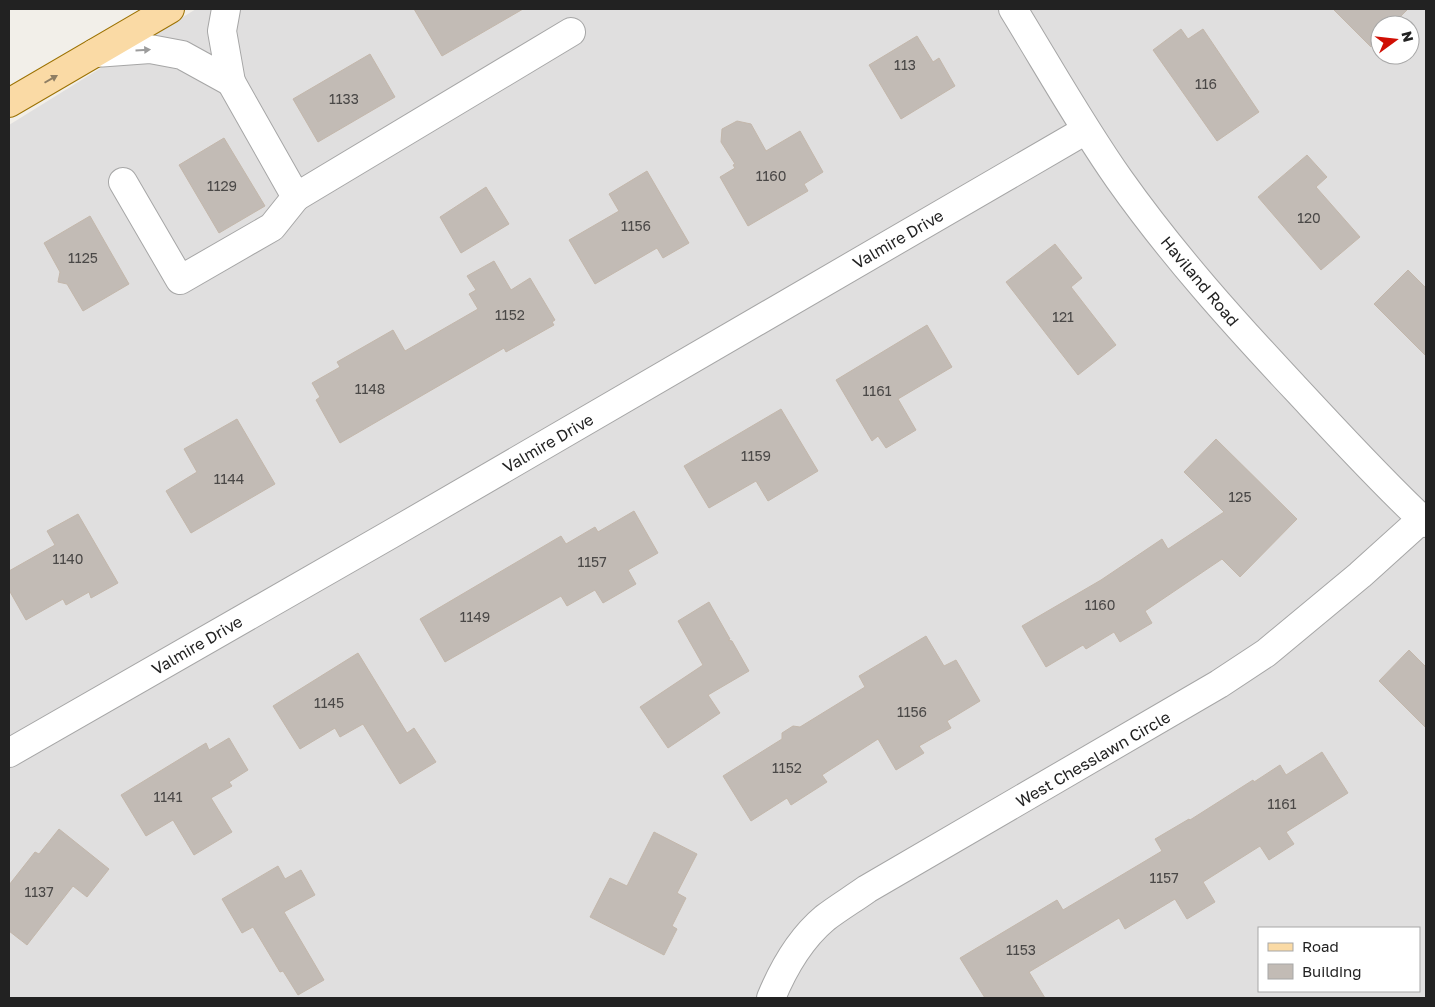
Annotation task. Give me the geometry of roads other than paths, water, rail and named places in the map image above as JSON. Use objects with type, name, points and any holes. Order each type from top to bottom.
[{"type":"main road","points":[[9,103],[170,9]]},
{"type":"street","points":[[226,9],[222,31],[231,82],[296,198]]},
{"type":"street","name":"Haviland Road","points":[[1013,9],[1086,130],[1119,179],[1172,250],[1265,356],[1334,430],[1424,521]]},
{"type":"street","points":[[123,182],[180,280],[272,226],[296,198],[570,32]]},
{"type":"street","points":[[95,53],[150,49],[182,55],[231,82]]},
{"type":"street","name":"Valmire Drive","points":[[9,753],[400,529],[1086,130]]},
{"type":"street","name":"West Chesslawn Circle","points":[[771,998],[777,984],[804,940],[825,919],[867,889],[1108,750],[1242,669],[1266,653],[1424,521]]}]
